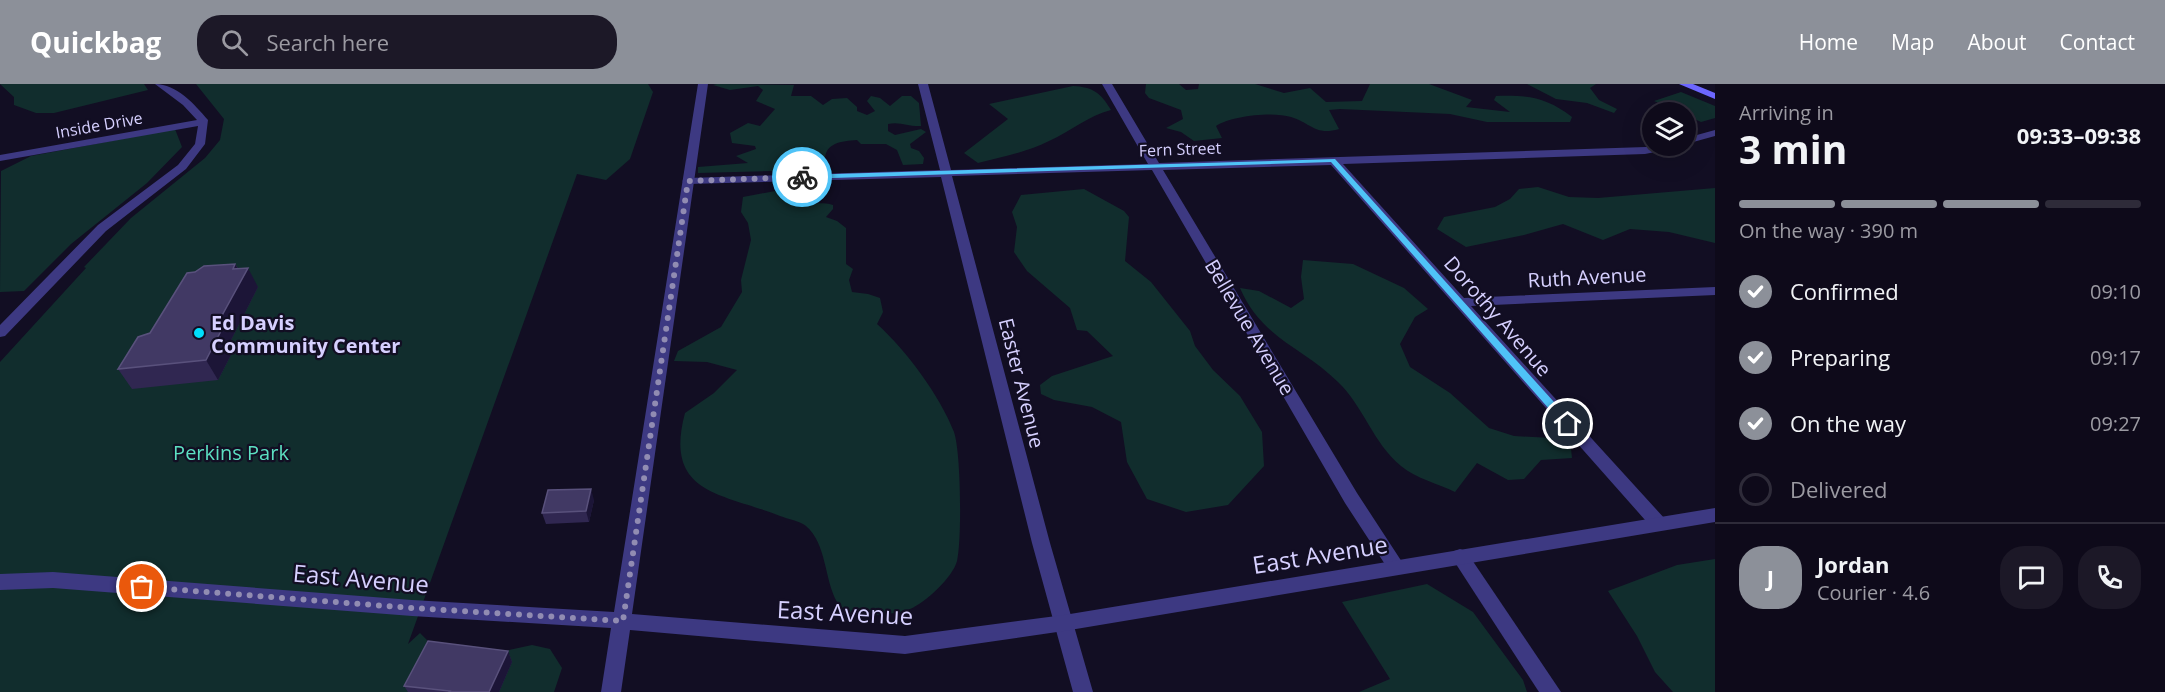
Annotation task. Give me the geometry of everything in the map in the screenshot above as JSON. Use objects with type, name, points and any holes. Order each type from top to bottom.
[{"type":"main road","points":[[1684,84],[1715,96]]},
{"type":"street","points":[[0,333],[102,228],[182,167],[200,144],[204,122],[187,103],[160,84]]},
{"type":"street","points":[[610,692],[623,621],[703,84]]},
{"type":"street","name":"Easter Avenue","points":[[923,84],[1041,543],[1083,692]]},
{"type":"street","name":"Bellevue Avenue","points":[[1107,84],[1345,488],[1396,567]]},
{"type":"street","name":"Inside Drive","points":[[0,158],[204,122]]},
{"type":"street","points":[[1696,138],[1715,133]]},
{"type":"street","name":"Fern Street","points":[[688,181],[1642,150]]},
{"type":"street","name":"Dorothy Avenue","points":[[1332,160],[1659,524]]},
{"type":"street","name":"Ruth Avenue","points":[[1461,302],[1715,291]]},
{"type":"street","name":"East Avenue","points":[[0,582],[53,580],[412,608],[623,621],[905,645],[1064,623],[1715,514]]},
{"type":"street","points":[[1460,556],[1551,692]]},
{"type":"green space","points":[[0,84],[144,84],[148,90],[54,113],[36,113],[14,105],[14,97]]},
{"type":"green space","name":"Perkins Park","points":[[196,84],[648,84],[653,92],[630,159],[606,180],[577,174],[408,644],[420,633],[427,640],[426,654],[409,692],[0,692],[0,362],[131,218],[205,158],[220,140],[224,119]]},
{"type":"green space","points":[[1146,84],[1179,84],[1186,90],[1198,89],[1199,84],[1255,84],[1284,93],[1310,88],[1326,102],[1362,101],[1370,84],[1429,84],[1472,100],[1466,107],[1510,112],[1494,100],[1496,96],[1517,96],[1545,101],[1572,117],[1570,122],[1487,122],[1450,114],[1340,109],[1329,110],[1339,129],[1331,131],[1319,130],[1291,117],[1274,114],[1241,117],[1223,122],[1216,126],[1222,138],[1194,141],[1181,132],[1166,128],[1183,119],[1181,110],[1149,98],[1145,93]]},
{"type":"green space","points":[[1527,84],[1596,84],[1590,88],[1599,100],[1617,109],[1614,113],[1587,103],[1556,99]]},
{"type":"green space","points":[[713,85],[794,85],[791,96],[811,96],[823,105],[832,99],[847,98],[857,107],[857,111],[867,115],[875,111],[867,101],[871,96],[880,98],[890,106],[902,96],[911,96],[919,103],[921,126],[892,123],[888,124],[888,131],[895,135],[921,129],[926,132],[910,144],[911,148],[919,151],[924,158],[923,164],[903,165],[897,150],[886,144],[861,144],[857,140],[840,142],[831,146],[825,160],[815,170],[698,173],[698,167],[748,163],[736,156],[756,149],[755,146],[732,143],[730,133],[748,123],[760,126],[775,109],[756,101],[763,90],[758,86],[730,90]]},
{"type":"green space","points":[[1073,86],[1096,92],[1111,110],[1041,145],[1014,154],[978,163],[964,153],[1008,119],[989,104]]},
{"type":"green space","points":[[1681,92],[1715,106],[1715,118],[1701,122],[1696,120],[1696,102],[1654,101]]},
{"type":"green space","points":[[175,129],[182,147],[147,183],[71,244],[24,291],[0,292],[1,171],[31,156]]},
{"type":"green space","points":[[1538,187],[1569,197],[1598,198],[1715,188],[1715,243],[1669,232],[1630,229],[1603,240],[1563,224],[1466,247],[1437,229],[1444,217],[1495,207],[1510,199],[1519,189]]},
{"type":"green space","points":[[786,189],[794,202],[833,205],[833,209],[826,217],[846,228],[846,264],[853,269],[849,280],[852,292],[880,298],[883,312],[877,324],[921,374],[954,432],[960,496],[957,561],[938,589],[916,606],[904,611],[855,616],[845,610],[837,602],[833,593],[818,542],[806,526],[719,495],[703,487],[690,476],[683,460],[680,440],[685,413],[714,393],[737,370],[707,362],[674,361],[678,351],[721,327],[742,292],[741,280],[751,240],[748,223],[741,212],[743,197]]},
{"type":"green space","points":[[1084,189],[1124,211],[1129,217],[1125,261],[1151,282],[1190,331],[1195,346],[1213,370],[1240,396],[1262,432],[1264,466],[1228,505],[1186,512],[1147,499],[1127,462],[1121,422],[1092,407],[1054,400],[1041,394],[1040,385],[1052,376],[1113,356],[1087,331],[1077,330],[1070,308],[1027,271],[1014,252],[1017,227],[1012,212],[1021,195]]},
{"type":"green space","points":[[1303,260],[1353,264],[1404,288],[1428,309],[1415,317],[1400,344],[1410,367],[1450,393],[1489,428],[1514,436],[1570,439],[1572,458],[1541,460],[1524,479],[1508,480],[1477,463],[1455,492],[1401,466],[1383,447],[1355,402],[1338,382],[1271,331],[1249,305],[1240,288],[1259,291],[1291,308],[1304,299],[1301,277]]},
{"type":"green space","points":[[1715,559],[1715,692],[1673,692],[1655,672],[1637,636],[1608,591],[1677,565]]},
{"type":"green space","points":[[1427,584],[1473,612],[1523,680],[1527,692],[1359,692],[1390,679],[1342,602]]},
{"type":"green space","points":[[532,645],[550,649],[562,668],[554,692],[470,692],[509,650]]},
{"type":"building","points":[[235,264],[233,269],[248,268],[214,330],[222,329],[206,360],[118,369],[138,337],[150,333],[187,273],[195,272],[204,266]]},
{"type":"building","points":[[591,489],[586,511],[542,513],[548,490]]},
{"type":"building","points":[[428,641],[508,651],[489,692],[449,692],[404,686]]},
{"type":"way so far","points":[[142,587],[519,616],[623,621],[632,546],[688,181],[802,177]]},
{"type":"place","name":"Ed Davis Community Center","points":[[199,333]]},
{"type":"route","points":[[802,177],[1332,160],[1568,424]]}]
